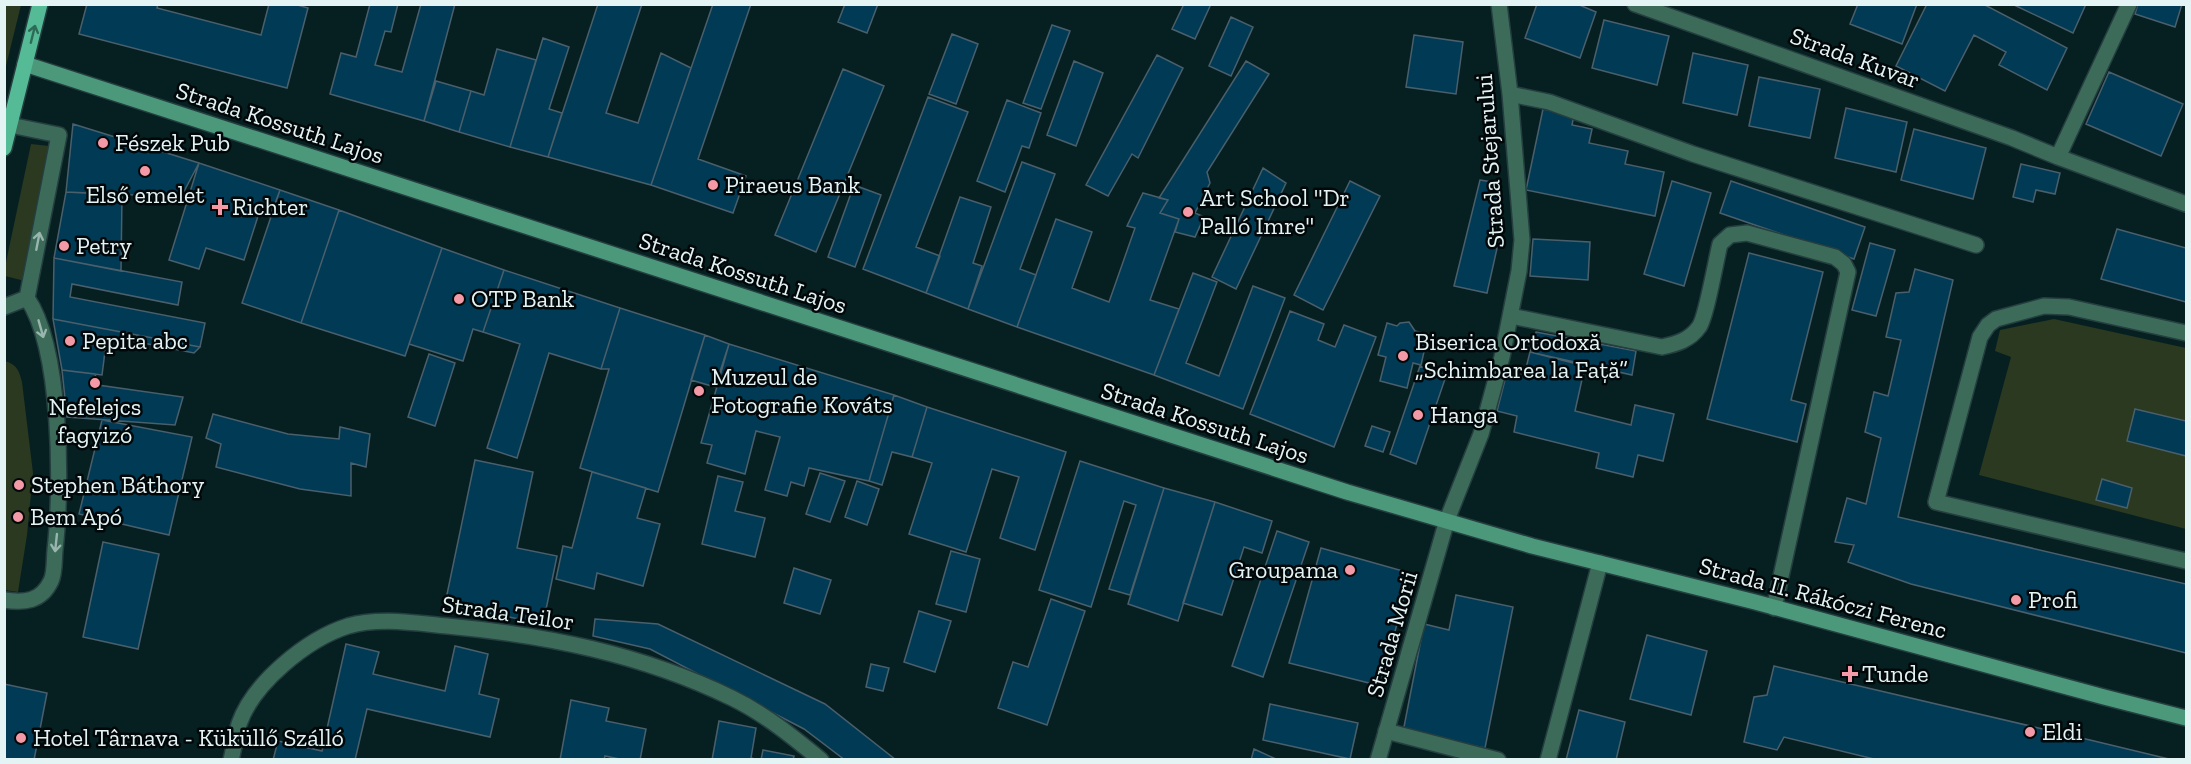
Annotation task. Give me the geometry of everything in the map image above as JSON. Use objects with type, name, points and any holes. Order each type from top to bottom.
[{"type":"main road","points":[[4,148],[40,4]]},
{"type":"main road","name":"Strada Kossuth Lajos","points":[[25,64],[1336,489],[1447,520]]},
{"type":"main road","name":"Strada II. Rákóczi Ferenc","points":[[1447,520],[1532,546],[2187,718]]},
{"type":"street","name":"Strada Stejarului","points":[[1447,520],[1481,434],[1511,316],[1522,240],[1500,4]]},
{"type":"street","name":"Strada Kuvar","points":[[1635,4],[2001,134],[2187,204]]},
{"type":"street","points":[[2058,157],[2129,4]]},
{"type":"street","points":[[1510,94],[1549,102],[1693,154],[1976,245]]},
{"type":"street","points":[[4,600],[22,603],[34,599],[44,591],[52,579],[57,530],[58,447],[51,371],[40,324],[27,298],[59,135],[10,125]]},
{"type":"street","points":[[1511,316],[1662,347],[1679,344],[1690,337],[1700,326],[1720,244],[1730,235],[1747,233],[1835,257],[1844,264],[1848,272],[1774,608]]},
{"type":"street","points":[[4,307],[27,298]]},
{"type":"street","points":[[2187,333],[2069,307],[2043,306],[1996,319],[1988,325],[1980,337],[1936,502],[2187,561]]},
{"type":"street","name":"Strada Morii","points":[[1378,759],[1447,520]]},
{"type":"street","points":[[1548,759],[1600,563]]},
{"type":"street","name":"Strada Teilor","points":[[231,759],[240,723],[255,694],[280,668],[299,652],[337,630],[350,626],[393,621],[506,631],[594,648],[658,667],[734,699],[767,718],[821,759]]},
{"type":"street","points":[[1386,731],[1498,759]]},
{"type":"green space","points":[[4,5],[21,5],[5,70]]},
{"type":"green space","points":[[31,144],[49,146],[25,281],[5,276],[5,267]]},
{"type":"green space","points":[[2054,319],[2186,348],[2186,529],[1979,475],[2011,357],[1995,351],[2000,330]]},
{"type":"green space","points":[[5,361],[17,368],[22,382],[33,473],[27,535],[18,592],[5,590]]},
{"type":"building","points":[[87,4],[158,4],[157,8],[261,35],[269,4],[294,4],[308,8],[287,88],[79,34]]},
{"type":"building","points":[[370,4],[398,4],[391,32],[385,31],[375,65],[402,72],[421,4],[455,4],[424,121],[330,94],[341,53],[356,57]]},
{"type":"building","points":[[598,4],[642,4],[606,113],[638,123],[661,53],[691,68],[651,185],[548,157]]},
{"type":"building","points":[[713,4],[751,4],[698,159],[746,176],[733,213],[651,185]]},
{"type":"building","points":[[845,4],[878,4],[867,33],[838,22]]},
{"type":"building","points":[[1184,4],[1211,4],[1195,39],[1172,29]]},
{"type":"building","points":[[1537,4],[1577,4],[1596,12],[1580,58],[1525,38]]},
{"type":"building","points":[[1858,4],[1917,4],[1902,44],[1850,24]]},
{"type":"building","points":[[1927,4],[1983,4],[2067,48],[2047,90],[1999,65],[2006,52],[1974,35],[1945,91],[1896,66]]},
{"type":"building","points":[[2012,4],[2086,4],[2073,33]]},
{"type":"building","points":[[2138,4],[2182,4],[2175,27],[2135,14]]},
{"type":"building","points":[[1231,17],[1253,27],[1231,76],[1209,66]]},
{"type":"building","points":[[1604,20],[1669,36],[1657,85],[1592,68]]},
{"type":"building","points":[[1052,25],[1070,31],[1041,109],[1023,103]]},
{"type":"building","points":[[952,34],[978,44],[956,104],[929,94]]},
{"type":"building","points":[[1414,35],[1463,42],[1456,94],[1406,87]]},
{"type":"building","points":[[543,38],[569,47],[549,109],[562,113],[548,157],[510,147]]},
{"type":"building","points":[[497,49],[536,60],[510,147],[459,132],[471,91],[484,95]]},
{"type":"building","points":[[1693,53],[1748,65],[1737,115],[1683,103]]},
{"type":"building","points":[[1157,55],[1183,68],[1138,158],[1132,154],[1108,196],[1086,185]]},
{"type":"building","points":[[1074,61],[1103,73],[1076,146],[1047,135]]},
{"type":"building","points":[[1246,61],[1269,74],[1207,172],[1210,183],[1195,213],[1204,217],[1195,237],[1175,232],[1179,219],[1160,213],[1168,200],[1159,198]]},
{"type":"building","points":[[843,69],[884,86],[816,252],[775,235]]},
{"type":"building","points":[[2109,72],[2183,104],[2161,156],[2086,124]]},
{"type":"building","points":[[1759,77],[1820,89],[1810,138],[1749,126]]},
{"type":"building","points":[[436,81],[471,91],[459,132],[424,121]]},
{"type":"building","points":[[928,97],[968,112],[916,247],[940,256],[926,293],[863,269]]},
{"type":"building","points":[[1007,100],[1041,113],[1029,148],[1022,146],[1005,192],[977,181]]},
{"type":"building","points":[[1846,108],[1907,122],[1896,172],[1835,158]]},
{"type":"building","points":[[1543,109],[1574,115],[1572,125],[1592,129],[1589,143],[1628,151],[1625,164],[1664,172],[1655,216],[1526,190]]},
{"type":"building","name":"Fészek Pub","points":[[73,124],[199,163],[181,197],[66,192]]},
{"type":"building","points":[[1914,129],[1986,148],[1973,199],[1901,180]]},
{"type":"building","points":[[1022,162],[1055,174],[1020,269],[1036,275],[1017,327],[968,309]]},
{"type":"building","points":[[199,163],[280,190],[270,217],[259,213],[244,260],[206,248],[199,269],[169,260]]},
{"type":"building","points":[[2021,164],[2060,173],[2055,194],[2036,190],[2033,202],[2013,197]]},
{"type":"building","points":[[1263,168],[1286,183],[1236,289],[1212,277]]},
{"type":"building","points":[[1480,180],[1492,182],[1499,206],[1493,233],[1500,235],[1487,293],[1454,286]]},
{"type":"building","points":[[1350,181],[1380,196],[1323,310],[1294,295]]},
{"type":"building","points":[[1672,181],[1711,193],[1684,286],[1644,274]]},
{"type":"building","points":[[1731,181],[1865,227],[1854,259],[1720,213]]},
{"type":"building","points":[[854,185],[881,195],[855,267],[828,257]]},
{"type":"building","points":[[280,190],[339,210],[301,323],[242,303]]},
{"type":"building","points":[[66,192],[122,195],[121,271],[54,258]]},
{"type":"building","points":[[1143,193],[1168,200],[1160,213],[1179,219],[1150,300],[1179,309],[1154,375],[1017,327],[1056,219],[1092,232],[1072,288],[1109,302],[1135,228],[1127,226]]},
{"type":"building","points":[[960,197],[991,207],[973,263],[982,266],[968,309],[926,293]]},
{"type":"building","points":[[339,210],[442,248],[405,356],[301,323]]},
{"type":"building","points":[[2117,229],[2186,248],[2186,302],[2101,279]]},
{"type":"building","points":[[1533,239],[1590,242],[1588,280],[1530,276]]},
{"type":"building","points":[[1870,243],[1895,250],[1876,316],[1852,310]]},
{"type":"building","name":"OTP Bank","points":[[442,248],[504,270],[483,332],[473,329],[463,361],[409,344]]},
{"type":"building","points":[[1749,253],[1823,272],[1791,400],[1806,404],[1797,442],[1707,419]]},
{"type":"building","points":[[54,258],[182,282],[178,305],[72,284],[70,297],[205,323],[200,347],[53,319]]},
{"type":"building","points":[[1915,269],[1953,280],[1898,517],[2186,584],[2186,653],[1911,584],[1848,562],[1854,545],[1835,542],[1847,498],[1866,504],[1881,438],[1865,432],[1874,392],[1888,396],[1901,340],[1886,337],[1896,293],[1909,292]]},
{"type":"building","points":[[504,270],[620,308],[601,369],[549,353],[517,458],[487,448],[520,344],[483,332]]},
{"type":"building","points":[[1193,273],[1217,282],[1186,363],[1219,376],[1253,286],[1285,298],[1243,409],[1154,375]]},
{"type":"building","points":[[620,308],[705,335],[658,492],[580,468],[609,369],[601,369]]},
{"type":"building","points":[[1290,311],[1324,324],[1318,340],[1335,347],[1344,325],[1376,337],[1334,447],[1250,414]]},
{"type":"building","points":[[53,319],[200,347],[194,353],[107,336],[102,375],[62,370]]},
{"type":"building","name":"Biserica Ortodoxă „Schimbarea la Față”","points":[[1409,322],[1415,331],[1428,334],[1421,365],[1413,363],[1407,388],[1380,381],[1386,357],[1378,355],[1387,323],[1397,326],[1400,323]]},
{"type":"building","points":[[1536,332],[1636,351],[1632,375],[1530,352]]},
{"type":"building","points":[[705,335],[729,344],[715,387],[691,380]]},
{"type":"building","points":[[729,344],[894,395],[869,481],[809,468],[804,486],[791,482],[787,496],[765,490],[780,437],[756,431],[745,474],[707,463],[712,445],[701,443]]},
{"type":"building","points":[[1530,352],[1585,366],[1575,411],[1631,425],[1635,405],[1674,414],[1663,461],[1638,455],[1633,477],[1596,468],[1599,453],[1514,432],[1517,416],[1497,411],[1507,372],[1524,376]]},
{"type":"building","points":[[429,354],[455,363],[435,426],[408,417]]},
{"type":"building","name":"Hanga","points":[[1420,366],[1446,376],[1416,464],[1390,454]]},
{"type":"building","points":[[62,370],[95,374],[98,385],[183,397],[175,425],[67,417]]},
{"type":"building","points":[[894,395],[927,407],[912,457],[892,452],[882,485],[869,481]]},
{"type":"building","points":[[927,407],[1066,452],[1035,550],[1000,538],[1019,477],[992,469],[966,552],[909,534],[932,463],[912,457]]},
{"type":"building","points":[[2135,409],[2186,421],[2186,456],[2127,441]]},
{"type":"building","points":[[213,414],[288,434],[339,439],[340,427],[370,434],[366,467],[351,463],[351,496],[300,489],[216,467],[221,444],[206,438]]},
{"type":"building","points":[[102,420],[192,437],[169,535],[79,514]]},
{"type":"building","points":[[1372,426],[1390,432],[1383,452],[1365,446]]},
{"type":"building","points":[[475,460],[533,472],[517,548],[557,556],[543,624],[445,604]]},
{"type":"building","points":[[1080,461],[1164,488],[1130,595],[1109,589],[1136,505],[1124,501],[1091,607],[1039,590]]},
{"type":"building","points":[[592,472],[646,488],[637,518],[660,524],[643,586],[597,573],[594,589],[556,579],[563,546],[572,548]]},
{"type":"building","points":[[820,473],[845,481],[830,522],[806,514]]},
{"type":"building","points":[[718,476],[743,482],[735,511],[765,518],[755,557],[702,544]]},
{"type":"building","points":[[2102,479],[2132,488],[2127,508],[2096,500]]},
{"type":"building","points":[[857,481],[879,489],[867,525],[845,517]]},
{"type":"building","points":[[1164,488],[1215,502],[1178,621],[1128,604]]},
{"type":"building","points":[[1215,502],[1272,521],[1262,553],[1244,547],[1222,615],[1183,603]]},
{"type":"building","points":[[1277,531],[1309,542],[1263,677],[1232,666]]},
{"type":"building","points":[[103,542],[159,554],[138,649],[83,637]]},
{"type":"building","points":[[1321,548],[1410,573],[1381,686],[1289,663]]},
{"type":"building","points":[[951,551],[980,559],[966,612],[936,604]]},
{"type":"building","points":[[794,568],[831,580],[820,614],[784,603]]},
{"type":"building","points":[[1456,595],[1513,607],[1485,748],[1403,732],[1424,624],[1449,630]]},
{"type":"building","points":[[1051,599],[1085,611],[1047,725],[998,708],[1013,662],[1028,667]]},
{"type":"building","points":[[919,611],[951,621],[935,672],[904,662]]},
{"type":"building","points":[[595,619],[658,624],[825,704],[896,760],[845,760],[804,729],[650,649],[593,636]]},
{"type":"building","points":[[1647,635],[1707,651],[1691,715],[1630,699]]},
{"type":"building","points":[[346,644],[379,652],[373,674],[445,691],[455,646],[488,654],[479,694],[499,699],[490,737],[367,709],[355,760],[273,760],[278,741],[322,751]]},
{"type":"building","points":[[871,664],[889,668],[883,691],[866,687]]},
{"type":"building","points":[[1774,666],[2173,760],[1878,760],[1784,737],[1777,750],[1744,742],[1754,697],[1767,695]]},
{"type":"building","name":"Hotel Târnava - Küküllő Szálló","points":[[4,684],[47,693],[34,760],[4,760]]},
{"type":"building","points":[[571,700],[609,708],[606,721],[646,729],[640,760],[624,760],[605,756],[604,760],[560,760]]},
{"type":"building","points":[[1270,704],[1358,723],[1350,759],[1263,740]]},
{"type":"building","points":[[1579,710],[1625,722],[1616,760],[1566,760]]},
{"type":"building","points":[[719,721],[756,728],[751,758],[759,760],[712,760]]},
{"type":"building","points":[[1254,749],[1278,760],[1251,760]]},
{"type":"building","points":[[763,750],[794,756],[793,760],[761,760]]},
{"type":"place","name":"Fészek Pub","points":[[103,143]]},
{"type":"place","name":"Első emelet","points":[[145,171]]},
{"type":"place","name":"Piraeus Bank","points":[[713,185]]},
{"type":"place","name":"Richter","points":[[220,207]]},
{"type":"place","name":"Art School \"Dr Palló Imre\"","points":[[1188,212]]},
{"type":"place","name":"Petry","points":[[64,246]]},
{"type":"place","name":"OTP Bank","points":[[459,299]]},
{"type":"place","name":"Pepita abc","points":[[70,341]]},
{"type":"place","name":"Biserica Ortodoxă „Schimbarea la Față”","points":[[1403,356]]},
{"type":"place","name":"Nefelejcs fagyizó","points":[[95,383]]},
{"type":"place","name":"Muzeul de Fotografie Kováts","points":[[699,391]]},
{"type":"place","name":"Hanga","points":[[1418,415]]},
{"type":"place","name":"Stephen Báthory","points":[[19,485]]},
{"type":"place","name":"Bem Apó","points":[[18,517]]},
{"type":"place","name":"Groupama","points":[[1350,570]]},
{"type":"place","name":"Profi","points":[[2016,600]]},
{"type":"place","name":"Tunde","points":[[1850,674]]},
{"type":"place","name":"Eldi","points":[[2030,732]]},
{"type":"place","name":"Hotel Târnava - Küküllő Szálló","points":[[21,738]]}]
